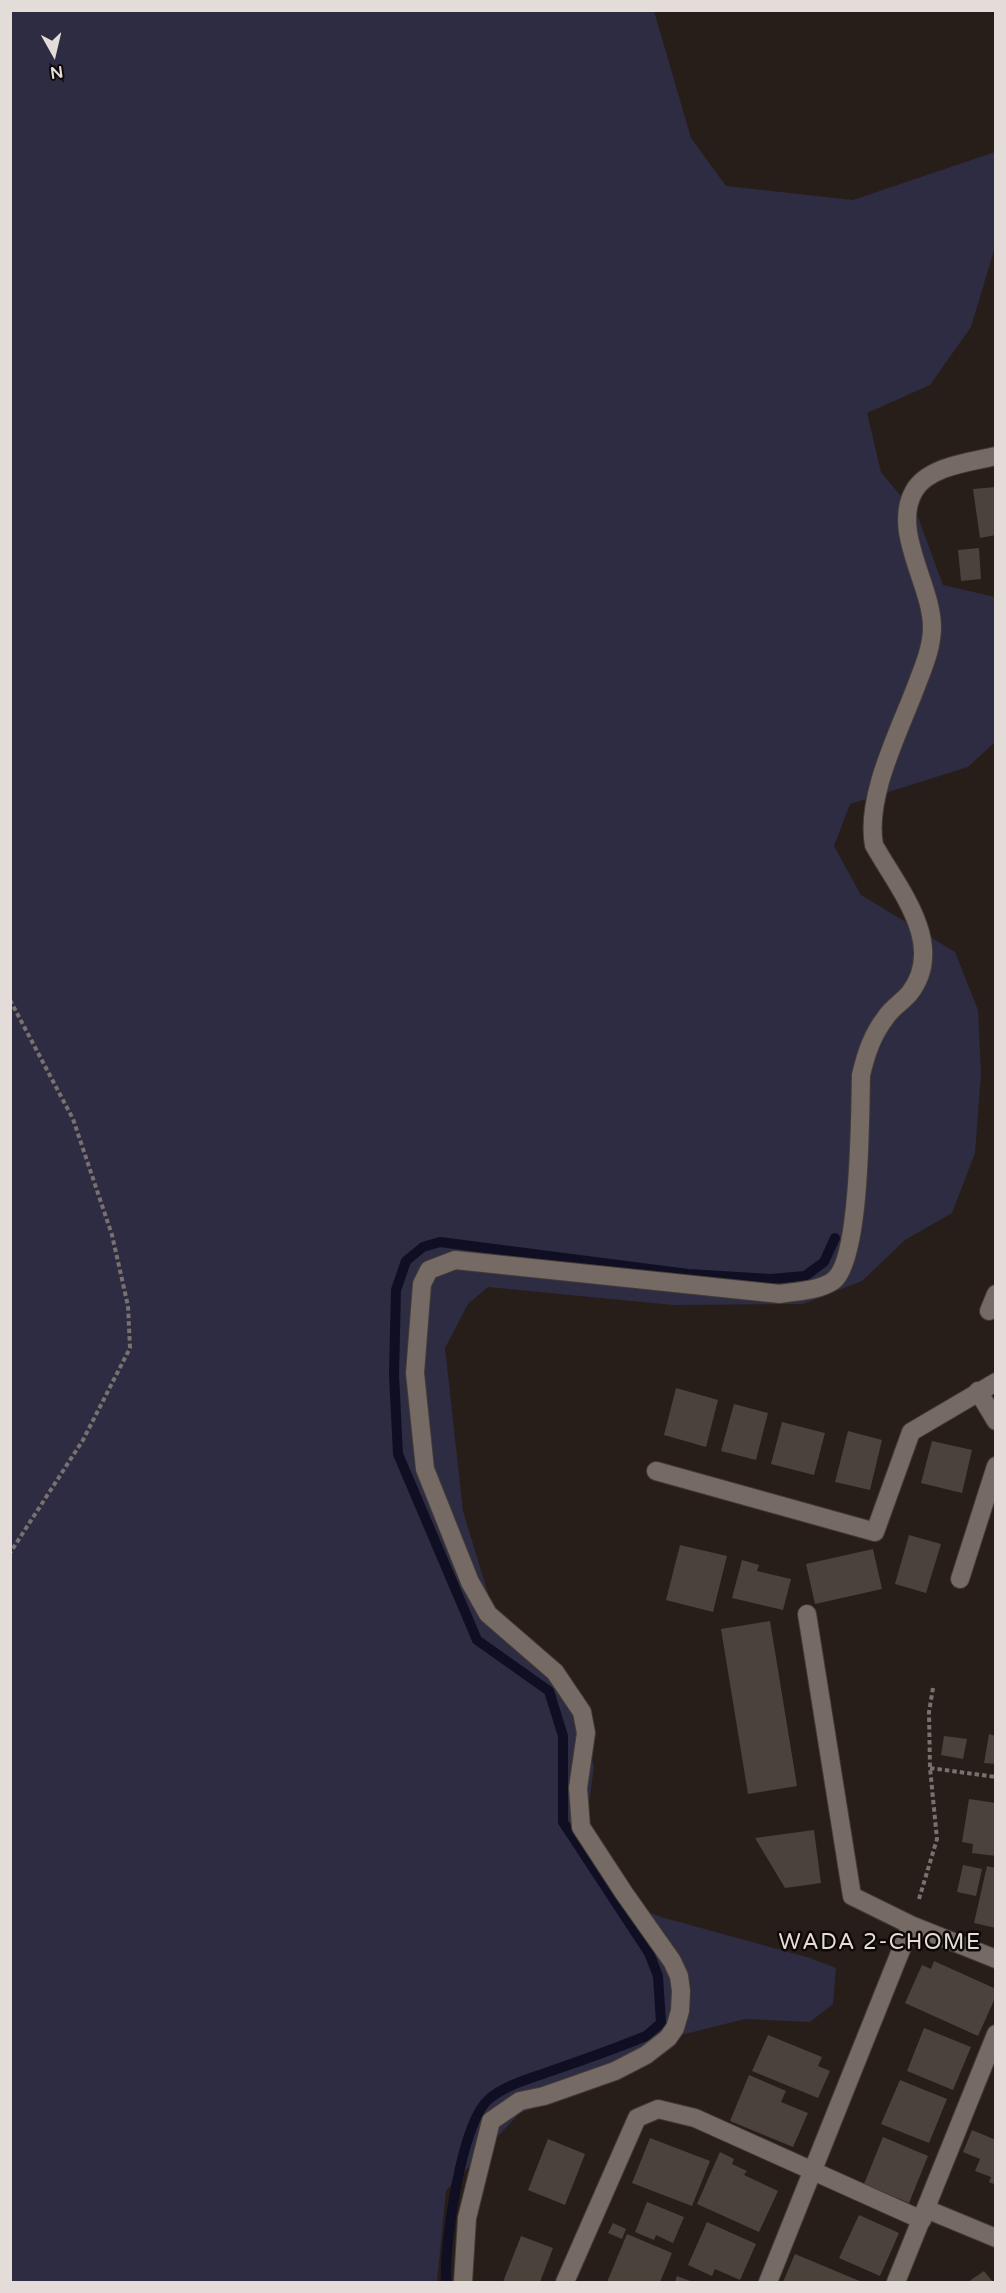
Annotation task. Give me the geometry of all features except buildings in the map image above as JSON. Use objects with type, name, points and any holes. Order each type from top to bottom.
[{"type":"street","points":[[463,2283],[467,2218],[491,2121],[520,2101],[544,2096],[615,2071],[646,2055],[668,2038],[675,2028],[680,2012],[681,1991],[679,1976],[672,1960],[581,1827],[578,1788],[586,1733],[582,1712],[555,1672],[488,1614],[470,1582],[429,1480],[420,1438],[415,1373],[422,1284],[429,1270],[455,1260],[780,1294],[819,1288],[834,1280],[843,1270],[854,1230],[861,1075],[865,1058],[871,1040],[887,1016],[909,994],[922,963],[920,932],[914,912],[874,844],[872,833],[873,810],[880,784],[929,655],[932,628],[930,605],[906,520],[915,489],[937,472],[957,464],[996,456]]},
{"type":"street","points":[[656,1471],[875,1532],[911,1432],[996,1382]]},
{"type":"street","points":[[978,1391],[996,1421]]},
{"type":"street","points":[[960,1579],[996,1466]]},
{"type":"street","points":[[807,1614],[852,1896],[911,1925],[996,1959]]},
{"type":"street","points":[[768,2283],[911,1925]]},
{"type":"street","points":[[896,2283],[996,2034]]},
{"type":"street","points":[[565,2283],[637,2118],[658,2109],[695,2118],[924,2215],[996,2238]]},
{"type":"path","points":[[10,1000],[73,1119],[112,1235],[128,1306],[130,1348],[83,1440],[10,1553]]},
{"type":"path","points":[[911,1925],[937,1839],[930,1768],[929,1712],[933,1688]]},
{"type":"path","points":[[930,1768],[996,1777]]},
{"type":"shaded area","points":[[11,11],[654,11],[691,138],[726,186],[853,200],[995,152],[995,247],[971,327],[930,385],[867,413],[881,472],[918,517],[943,585],[995,597],[995,742],[968,767],[850,804],[834,846],[861,895],[955,952],[978,1010],[981,1074],[975,1153],[952,1213],[905,1240],[862,1281],[803,1304],[673,1305],[488,1287],[468,1304],[445,1348],[463,1511],[496,1620],[570,1692],[594,1766],[585,1835],[594,1872],[625,1903],[661,1917],[810,1958],[836,1968],[833,2004],[810,2022],[745,2019],[657,2041],[584,2091],[520,2113],[446,2191],[437,2282],[11,2282]]},
{"type":"waterway","points":[[446,2282],[448,2241],[456,2186],[470,2132],[479,2112],[489,2099],[519,2082],[646,2036],[661,2023],[658,1976],[649,1953],[563,1822],[563,1736],[549,1691],[477,1640],[398,1454],[394,1375],[396,1290],[406,1261],[423,1247],[440,1242],[688,1274],[771,1279],[805,1276],[824,1262],[835,1238]]},
{"type":"district","name":"WADA 2-CHOME","points":[[880,1943]]}]
